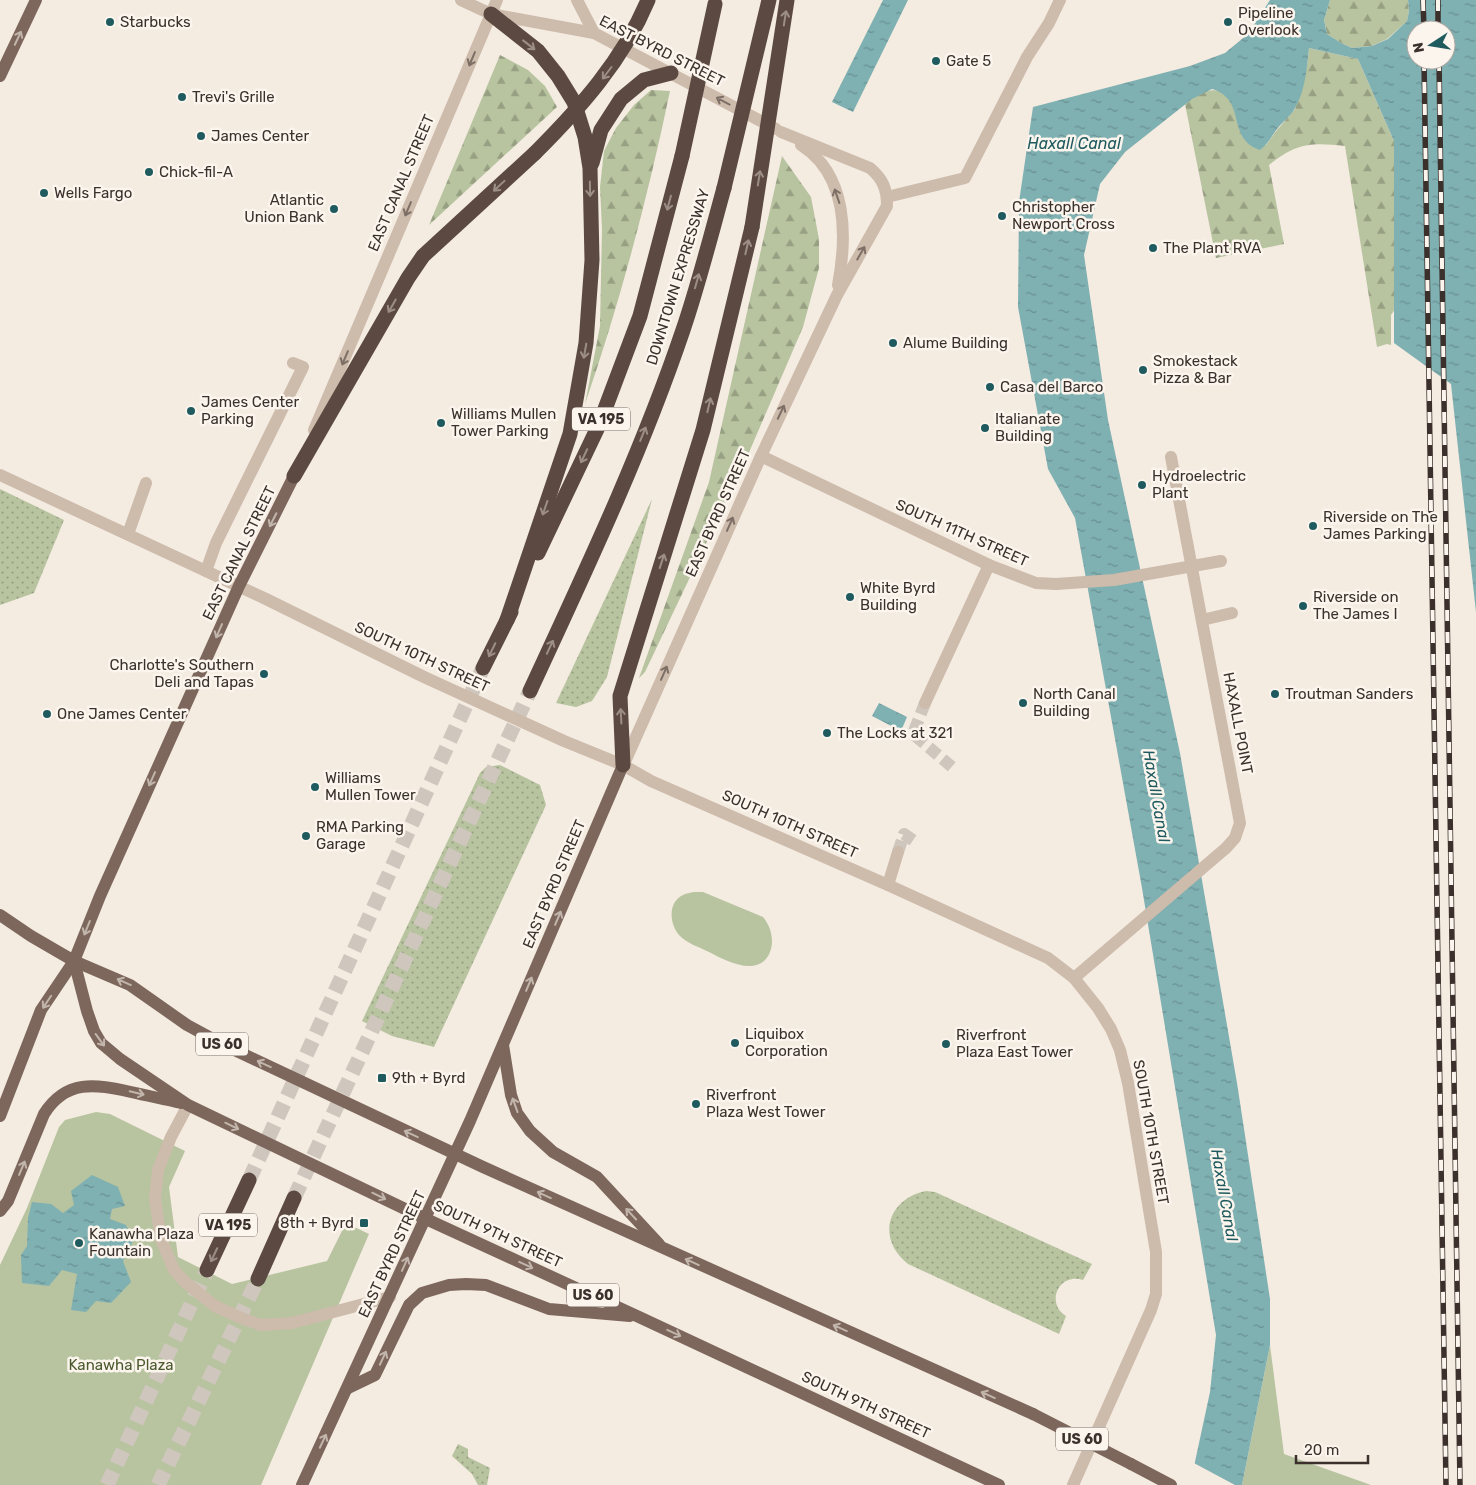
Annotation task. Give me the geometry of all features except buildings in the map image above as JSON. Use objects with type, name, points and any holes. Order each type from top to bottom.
[{"type":"highway","points":[[294,476],[408,278],[423,256],[535,153],[583,103],[610,68],[639,22],[648,0]]},
{"type":"highway","name":"DOWNTOWN EXPRESSWAY","points":[[530,691],[600,539],[650,418],[683,329],[724,188],[769,0]]},
{"type":"highway","points":[[623,765],[620,696],[703,430],[752,226],[787,0]]},
{"type":"highway","name":"DOWNTOWN EXPRESSWAY","points":[[483,668],[599,424],[640,316],[682,156],[715,2]]},
{"type":"highway","points":[[491,14],[538,51],[562,83],[574,102],[585,137],[590,168],[592,260],[586,343],[570,434],[507,620]]},
{"type":"highway","points":[[590,168],[601,130],[621,99],[644,80],[671,73]]},
{"type":"highway","name":"VA 195","points":[[207,1270],[249,1180]]},
{"type":"highway","name":"VA 195","points":[[258,1279],[294,1198]]},
{"type":"main road","points":[[1,72],[36,0]]},
{"type":"main road","name":"EAST CANAL STREET","points":[[0,1116],[42,1010],[74,961],[100,896],[239,586],[294,476]]},
{"type":"main road","name":"EAST BYRD STREET","points":[[302,1485],[455,1154],[623,765]]},
{"type":"main road","name":"US 60","points":[[0,915],[74,961],[130,985],[187,1025],[224,1045],[664,1250],[1033,1414],[1171,1485]]},
{"type":"main road","name":"SOUTH 9TH STREET","points":[[74,961],[87,1010],[94,1031],[101,1043],[120,1059],[188,1105],[426,1219],[999,1485]]},
{"type":"main road","points":[[503,1045],[511,1095],[518,1113],[530,1131],[553,1152],[597,1177],[664,1250]]},
{"type":"main road","name":"US 60","points":[[0,1211],[8,1201],[44,1114],[52,1102],[63,1093],[81,1086],[101,1085],[188,1105]]},
{"type":"main road","points":[[348,1388],[376,1375],[409,1305],[422,1294],[449,1285],[486,1285],[549,1309],[639,1317]]},
{"type":"street","name":"EAST BYRD STREET","points":[[460,0],[491,14],[594,33],[782,132],[805,147],[819,160],[832,182],[842,210],[844,238],[837,295]]},
{"type":"street","name":"EAST CANAL STREET","points":[[294,476],[497,0]]},
{"type":"street","points":[[577,0],[594,33]]},
{"type":"street","points":[[887,197],[965,178],[1027,57],[1049,23],[1060,0]]},
{"type":"street","name":"EAST BYRD STREET","points":[[623,765],[760,456],[837,295],[887,206],[884,184],[879,176],[870,168],[782,132]]},
{"type":"street","points":[[206,571],[216,543],[303,367],[293,363]]},
{"type":"street","name":"SOUTH 11TH STREET","points":[[760,456],[989,566],[1036,583],[1056,584],[1114,580],[1221,561]]},
{"type":"street","name":"HAXALL POINT","points":[[1074,978],[1226,848],[1235,838],[1240,823],[1171,456]]},
{"type":"street","name":"SOUTH 10TH STREET","points":[[0,475],[239,586],[424,677],[564,741],[623,765],[651,781],[888,885],[1048,958],[1074,978],[1098,1008],[1111,1029],[1120,1050],[1128,1082],[1156,1252],[1157,1275],[1156,1294],[1151,1310],[1073,1485]]},
{"type":"street","points":[[128,534],[146,483]]},
{"type":"street","points":[[926,704],[989,566]]},
{"type":"street","points":[[1202,620],[1232,613]]},
{"type":"street","points":[[888,885],[898,852]]},
{"type":"street","points":[[188,1105],[171,1137],[158,1170],[155,1199],[157,1219],[164,1248],[174,1270],[186,1282],[215,1306],[261,1325],[292,1323],[390,1297]]},
{"type":"green space","points":[[1330,0],[1408,0],[1409,11],[1406,22],[1387,39],[1372,46],[1352,48],[1341,43],[1327,34],[1324,20]]},
{"type":"green space","points":[[1309,48],[1358,59],[1394,141],[1399,303],[1391,315],[1391,345],[1387,344],[1377,347],[1345,146],[1313,144],[1296,148],[1269,165],[1284,244],[1216,258],[1185,104],[1204,92],[1217,91],[1223,93],[1233,105],[1244,139],[1266,145],[1295,109],[1307,66]]},
{"type":"green space","points":[[500,55],[528,70],[545,86],[557,107],[429,225]]},
{"type":"green space","points":[[651,90],[670,91],[632,249],[610,327],[585,404],[600,326],[602,229],[600,187],[604,151],[616,128],[634,105]]},
{"type":"green space","points":[[782,156],[811,197],[819,239],[819,268],[803,327],[747,457],[645,672],[639,678],[709,482]]},
{"type":"green space","points":[[0,489],[64,520],[34,593],[0,605]]},
{"type":"green space","points":[[652,499],[607,677],[592,701],[576,707],[556,703]]},
{"type":"green space","points":[[500,765],[540,785],[546,805],[434,1047],[392,1036],[362,1021],[480,773],[486,767]]},
{"type":"green space","points":[[703,892],[763,917],[769,928],[772,940],[771,949],[760,964],[743,966],[725,960],[693,945],[679,935],[673,925],[673,908],[678,898],[684,894]]},
{"type":"green space","name":"Kanawha Plaza","points":[[96,1112],[110,1114],[185,1151],[169,1187],[178,1257],[232,1284],[327,1261],[346,1223],[369,1234],[261,1485],[0,1485],[0,1265],[27,1208],[59,1127],[65,1120]]},
{"type":"green space","points":[[926,1191],[935,1192],[1092,1264],[1083,1280],[1067,1280],[1058,1290],[1056,1304],[1066,1316],[1059,1334],[908,1264],[898,1254],[889,1232],[890,1221],[902,1202],[913,1195]]},
{"type":"green space","points":[[1270,1345],[1284,1454],[1371,1485],[1242,1485]]},
{"type":"green space","points":[[458,1444],[468,1449],[468,1457],[490,1468],[487,1485],[478,1485],[472,1474],[452,1456]]},
{"type":"water","points":[[883,0],[908,0],[853,112],[832,102]]},
{"type":"water","name":"Haxall Canal","points":[[1270,0],[1330,0],[1324,20],[1327,34],[1341,43],[1352,48],[1372,46],[1388,39],[1406,22],[1406,70],[1456,70],[1456,20],[1407,20],[1408,0],[1476,0],[1476,612],[1451,384],[1394,343],[1394,141],[1358,59],[1309,48],[1305,79],[1295,108],[1260,150],[1249,144],[1243,137],[1230,101],[1223,94],[1212,89],[1192,99],[1125,152],[1100,184],[1084,255],[1108,420],[1180,753],[1237,1083],[1270,1299],[1270,1345],[1242,1485],[1190,1485],[1210,1392],[1216,1335],[1142,888],[1075,518],[1048,469],[1018,307],[1019,202],[1033,107],[1190,66],[1225,53],[1248,34]]},
{"type":"water","points":[[879,703],[907,717],[901,731],[872,716]]},
{"type":"water","name":"Kanawha Plaza Fountain","points":[[92,1175],[118,1187],[125,1206],[112,1209],[110,1219],[126,1225],[133,1241],[123,1261],[131,1282],[111,1303],[96,1301],[86,1312],[71,1310],[77,1274],[62,1270],[49,1286],[22,1283],[21,1255],[27,1246],[28,1218],[32,1202],[51,1204],[63,1213],[74,1205],[71,1191]]},
{"type":"pier","points":[[1192,1462],[1235,1485],[1187,1485]]},
{"type":"tunnel","points":[[249,1180],[483,668]]},
{"type":"tunnel","points":[[294,1198],[530,691]]},
{"type":"tunnel","points":[[925,703],[913,734],[952,767]]},
{"type":"tunnel","points":[[898,852],[904,834],[917,843]]},
{"type":"tunnel","points":[[107,1485],[207,1270]]},
{"type":"tunnel","points":[[158,1485],[258,1279]]},
{"type":"railway","points":[[1423,0],[1424,20]]},
{"type":"railway","points":[[1438,0],[1438,20]]},
{"type":"railway","points":[[1424,70],[1446,1485]]},
{"type":"railway","points":[[1439,70],[1460,1485]]},
{"type":"place","name":"Starbucks","points":[[110,22]]},
{"type":"place","name":"Pipeline Overlook","points":[[1228,22]]},
{"type":"place","name":"Gate 5","points":[[936,61]]},
{"type":"place","name":"Trevi's Grille","points":[[182,97]]},
{"type":"place","name":"James Center","points":[[201,136]]},
{"type":"place","name":"Chick-fil-A","points":[[149,172]]},
{"type":"place","name":"Wells Fargo","points":[[44,193]]},
{"type":"place","name":"Atlantic Union Bank","points":[[334,209]]},
{"type":"place","name":"Christopher Newport Cross","points":[[1002,216]]},
{"type":"place","name":"The Plant RVA","points":[[1153,248]]},
{"type":"place","name":"Alume Building","points":[[893,343]]},
{"type":"place","name":"Smokestack Pizza & Bar","points":[[1143,370]]},
{"type":"place","name":"Casa del Barco","points":[[990,387]]},
{"type":"place","name":"James Center Parking","points":[[191,411]]},
{"type":"place","name":"Williams Mullen Tower Parking","points":[[441,423]]},
{"type":"place","name":"Italianate Building","points":[[985,428]]},
{"type":"place","name":"Hydroelectric Plant","points":[[1142,485]]},
{"type":"place","name":"Riverside on The James Parking","points":[[1313,526]]},
{"type":"place","name":"White Byrd Building","points":[[850,597]]},
{"type":"place","name":"Riverside on The James I","points":[[1303,606]]},
{"type":"place","name":"Charlotte's Southern Deli and Tapas","points":[[264,674]]},
{"type":"place","name":"Troutman Sanders","points":[[1275,694]]},
{"type":"place","name":"North Canal Building","points":[[1023,703]]},
{"type":"place","name":"One James Center","points":[[47,714]]},
{"type":"place","name":"The Locks at 321","points":[[827,733]]},
{"type":"place","name":"Williams Mullen Tower","points":[[315,787]]},
{"type":"place","name":"RMA Parking Garage","points":[[306,836]]},
{"type":"place","name":"Liquibox Corporation","points":[[735,1043]]},
{"type":"place","name":"Riverfront Plaza East Tower","points":[[946,1044]]},
{"type":"place","name":"9th + Byrd","points":[[382,1078]]},
{"type":"place","name":"Riverfront Plaza West Tower","points":[[696,1104]]},
{"type":"place","name":"8th + Byrd","points":[[364,1223]]},
{"type":"place","name":"Kanawha Plaza Fountain","points":[[79,1243]]}]
